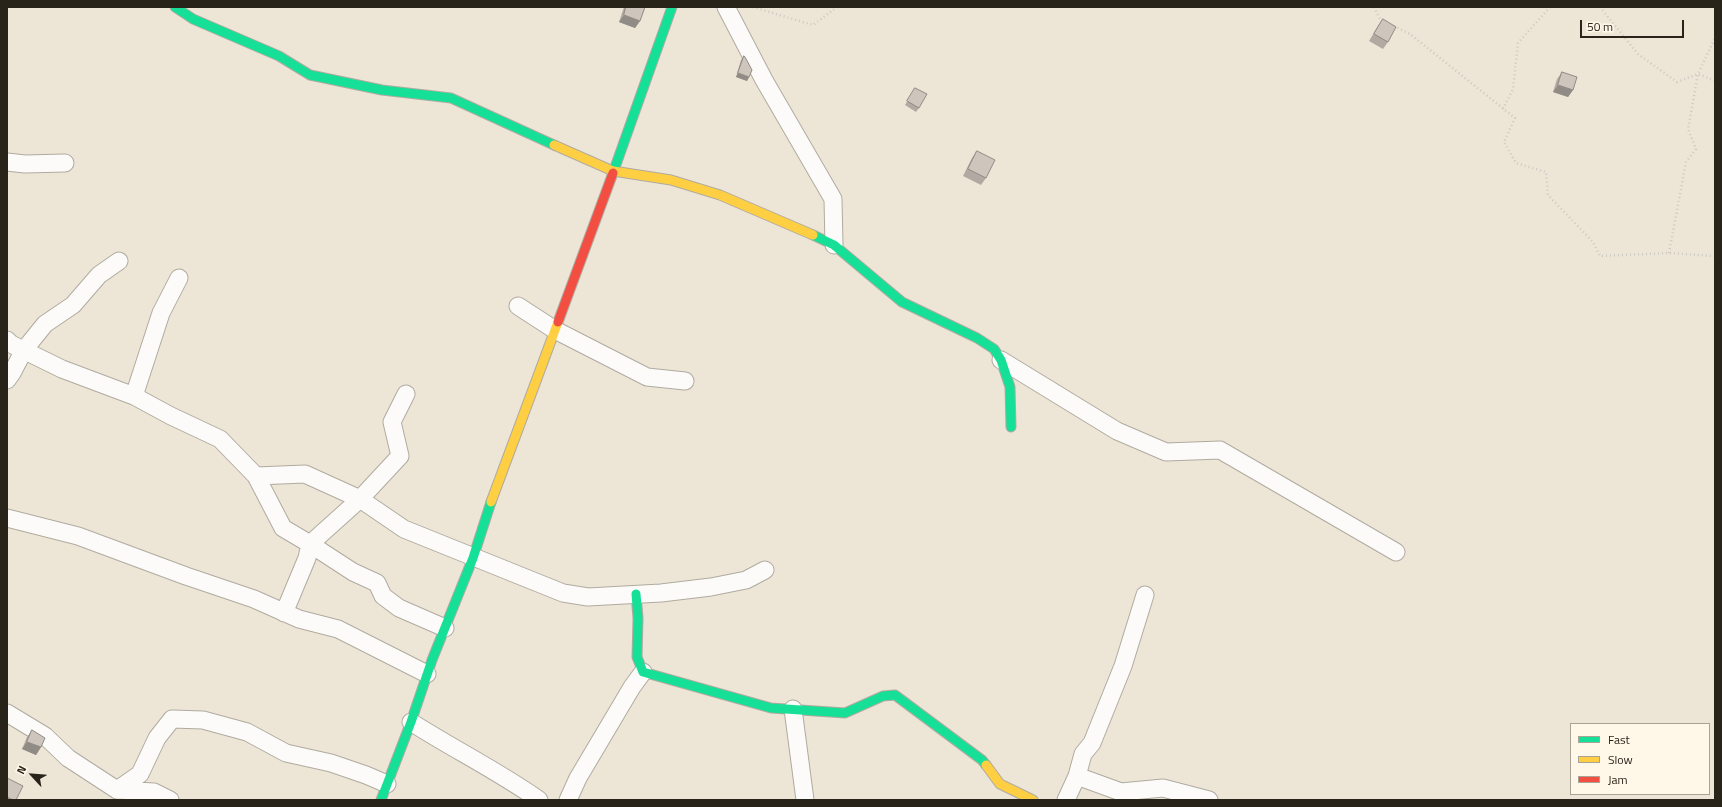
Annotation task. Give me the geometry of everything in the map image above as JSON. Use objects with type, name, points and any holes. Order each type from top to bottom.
[{"type":"street","points":[[176,7],[193,19],[279,56],[310,75],[382,90],[451,98],[613,171],[671,180],[720,195],[801,229],[834,245],[902,302],[977,338],[994,349],[1001,360],[1010,386],[1011,427]]},
{"type":"street","points":[[117,790],[140,774],[157,738],[172,720],[203,720],[247,732],[286,753],[330,763],[366,775],[384,792],[411,722],[427,674],[473,558],[485,519],[556,330],[672,7]]},
{"type":"street","points":[[726,7],[764,80],[833,199],[834,245]]},
{"type":"street","points":[[7,162],[25,164],[65,163]]},
{"type":"street","points":[[7,380],[24,350],[45,324],[73,305],[99,274],[119,261]]},
{"type":"street","points":[[134,396],[161,313],[178,278]]},
{"type":"street","points":[[518,306],[556,330],[647,377],[685,381]]},
{"type":"street","points":[[7,340],[11,344],[62,369],[134,396],[171,416],[220,439],[256,476],[283,528],[353,572],[377,582],[383,596],[399,608],[445,628]]},
{"type":"street","points":[[1001,360],[1117,430],[1166,452],[1220,450],[1396,552]]},
{"type":"street","points":[[284,613],[307,558],[310,544],[360,499],[400,456],[392,422],[406,394]]},
{"type":"street","points":[[256,476],[305,474],[360,499],[404,529],[563,593],[588,597],[710,587],[746,580],[765,570]]},
{"type":"street","points":[[7,518],[78,536],[186,576],[254,599],[299,619],[338,629],[427,674]]},
{"type":"street","points":[[636,594],[638,618],[637,657],[643,672]]},
{"type":"street","points":[[1066,800],[1077,776],[1083,754],[1092,743],[1123,666],[1145,596]]},
{"type":"street","points":[[643,672],[771,708],[793,708],[845,713],[883,696],[895,695],[982,760],[1000,784],[1033,800]]},
{"type":"street","points":[[568,800],[578,778],[632,687],[643,672]]},
{"type":"street","points":[[793,708],[805,800]]},
{"type":"street","points":[[7,713],[46,736],[68,758],[117,790],[154,792],[170,800]]},
{"type":"street","points":[[411,722],[436,738],[509,779],[539,800]]},
{"type":"street","points":[[1077,776],[1121,792],[1163,788],[1210,800]]},
{"type":"path","points":[[754,7],[812,25],[836,7]]},
{"type":"path","points":[[1374,7],[1380,19],[1386,22]]},
{"type":"path","points":[[1503,109],[1513,89],[1518,43],[1550,7]]},
{"type":"path","points":[[1600,7],[1638,54],[1677,82],[1698,74],[1715,81]]},
{"type":"path","points":[[1392,25],[1410,34],[1515,118],[1504,142],[1516,163],[1546,172],[1548,195],[1593,242],[1600,256],[1669,253],[1715,256]]},
{"type":"path","points":[[1669,253],[1686,162],[1696,149],[1688,130],[1698,74],[1715,38]]},
{"type":"building","points":[[626,7],[645,7],[640,21],[624,15]]},
{"type":"building","points":[[1383,19],[1396,27],[1388,42],[1374,34]]},
{"type":"building","points":[[744,56],[752,70],[749,77],[738,73]]},
{"type":"building","points":[[1562,72],[1577,77],[1573,90],[1558,85]]},
{"type":"building","points":[[915,88],[927,94],[919,108],[907,101]]},
{"type":"building","points":[[977,151],[995,160],[986,178],[968,169]]},
{"type":"building","points":[[32,730],[45,738],[41,747],[27,742]]},
{"type":"building","points":[[7,778],[23,786],[16,800],[7,797]]},
{"type":"traffic: fast","points":[[175,7],[193,19],[279,56],[310,75],[382,90],[451,98],[554,145]]},
{"type":"traffic: fast","points":[[613,173],[672,7]]},
{"type":"traffic: fast","points":[[813,235],[834,245],[902,302],[977,338],[994,349],[1001,360],[1010,387],[1011,427]]},
{"type":"traffic: fast","points":[[381,800],[411,722],[432,660],[473,558],[491,502]]},
{"type":"traffic: fast","points":[[636,594],[638,618],[637,657],[643,672],[771,708],[845,713],[883,696],[895,695],[982,760],[986,765]]},
{"type":"traffic: slow","points":[[554,145],[613,171],[671,180],[720,195],[813,235]]},
{"type":"traffic: slow","points":[[491,502],[558,322]]},
{"type":"traffic: slow","points":[[986,765],[1000,784],[1033,800]]},
{"type":"traffic: jam","points":[[558,322],[613,173]]}]
